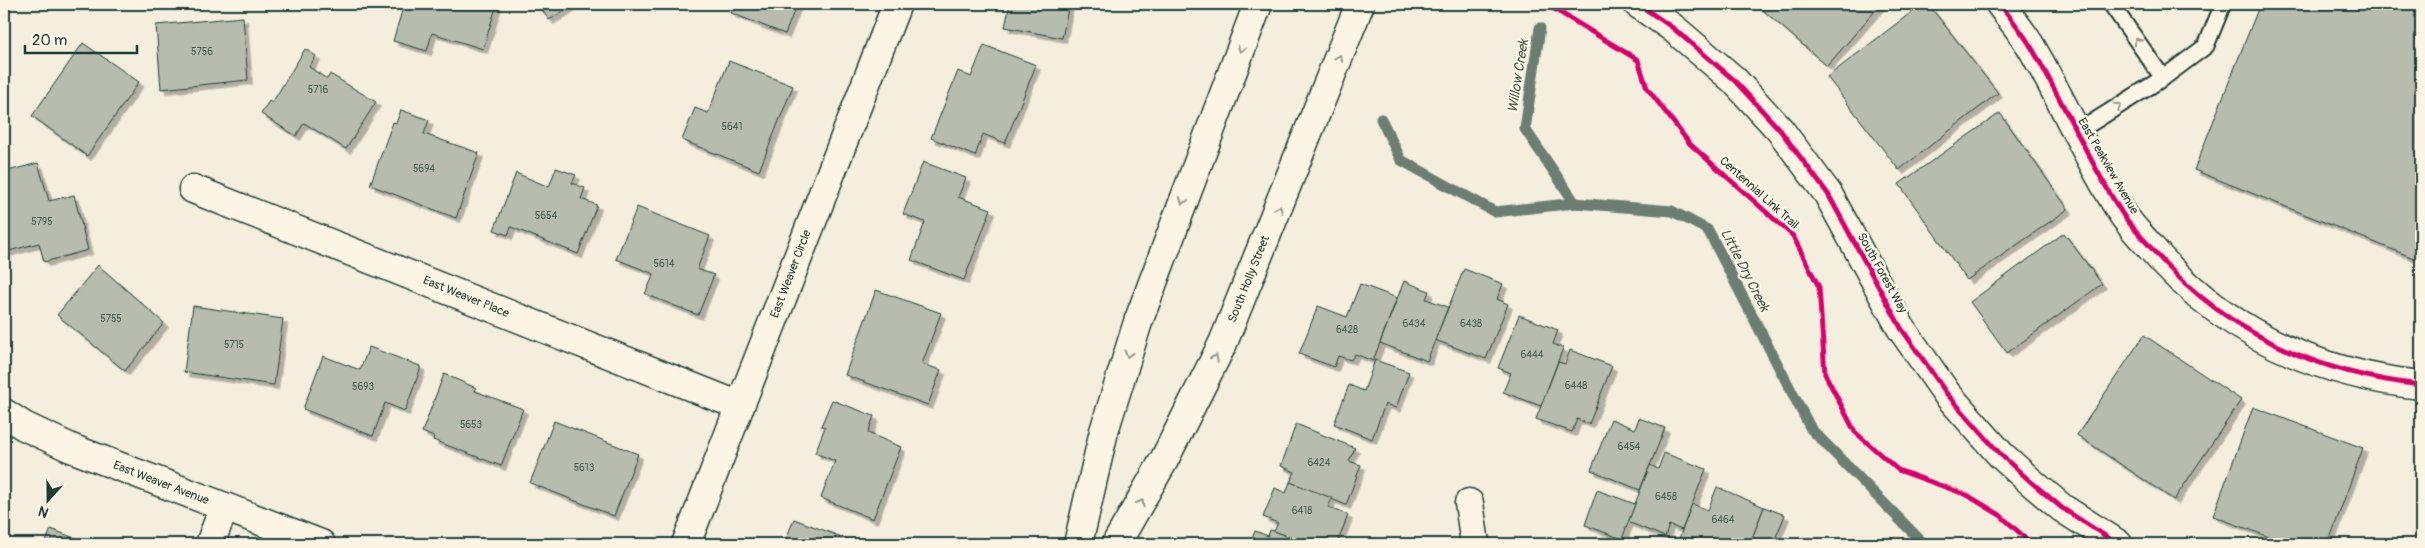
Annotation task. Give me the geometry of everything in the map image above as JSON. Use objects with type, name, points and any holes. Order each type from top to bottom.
[{"type":"street","name":"East Weaver Circle","points":[[686,544],[897,4]]},
{"type":"street","points":[[1078,544],[1104,431],[1138,322],[1258,4]]},
{"type":"street","name":"South Holly Street","points":[[1116,544],[1164,460],[1223,343],[1360,4]]},
{"type":"street","name":"South Forest Way","points":[[1638,4],[1673,28],[1734,80],[1780,130],[1828,194],[1901,328],[1953,401],[2030,481],[2062,508],[2118,544]]},
{"type":"street","name":"East Peakview Avenue","points":[[2000,4],[2032,48],[2120,212],[2170,270],[2235,322],[2272,344],[2312,362],[2387,381],[2421,385]]},
{"type":"street","name":"East Weaver Place","points":[[193,189],[740,406]]},
{"type":"street","name":"East Weaver Avenue","points":[[4,413],[24,426],[71,448],[321,544]]},
{"type":"street","points":[[1469,503],[1475,544]]},
{"type":"street","points":[[210,544],[224,507]]},
{"type":"lane","points":[[2111,4],[2162,78]]},
{"type":"lane","points":[[2077,132],[2162,78],[2206,46],[2222,4]]},
{"type":"building","points":[[404,4],[497,4],[483,49],[432,33],[427,51],[393,41]]},
{"type":"building","points":[[538,4],[575,4],[549,20]]},
{"type":"building","points":[[735,4],[797,4],[785,34],[731,13]]},
{"type":"building","points":[[1010,4],[1069,4],[1062,38],[1005,27]]},
{"type":"building","points":[[1756,4],[1881,4],[1827,66]]},
{"type":"building","points":[[1922,4],[1928,4],[1998,93],[1899,170],[1827,77]]},
{"type":"building","points":[[2260,4],[2421,4],[2421,261],[2194,170]]},
{"type":"building","points":[[243,17],[248,80],[161,89],[156,25]]},
{"type":"building","points":[[83,43],[139,82],[87,156],[32,116]]},
{"type":"building","points":[[984,45],[1036,65],[1005,143],[983,134],[975,156],[931,138],[958,71],[971,77]]},
{"type":"building","points":[[305,49],[316,56],[309,67],[327,79],[330,74],[376,102],[346,149],[304,123],[296,136],[261,114],[269,101],[272,103]]},
{"type":"building","points":[[729,61],[793,86],[759,171],[682,140],[695,108],[708,113]]},
{"type":"building","points":[[401,110],[429,120],[424,134],[479,153],[456,218],[370,185],[393,122],[396,123]]},
{"type":"building","points":[[2000,113],[2068,209],[1967,280],[1899,184]]},
{"type":"building","points":[[923,162],[966,178],[958,197],[991,209],[964,280],[911,260],[925,222],[903,214]]},
{"type":"building","points":[[38,163],[49,201],[74,195],[88,250],[44,262],[39,243],[5,252],[6,255],[4,256],[4,172]]},
{"type":"building","points":[[556,168],[576,175],[572,183],[585,188],[581,199],[597,205],[578,254],[511,227],[508,235],[494,230],[516,173],[549,187]]},
{"type":"building","points":[[637,207],[710,236],[697,269],[714,275],[698,315],[645,294],[654,274],[616,259]]},
{"type":"building","points":[[2064,233],[2102,284],[2007,353],[1970,302]]},
{"type":"building","points":[[98,265],[164,323],[125,371],[57,315]]},
{"type":"building","points":[[1464,269],[1503,284],[1497,299],[1508,304],[1486,359],[1435,340]]},
{"type":"building","points":[[1404,281],[1429,291],[1426,299],[1448,307],[1427,361],[1380,343]]},
{"type":"building","points":[[1360,284],[1397,298],[1373,361],[1355,354],[1351,360],[1338,356],[1334,367],[1299,354],[1318,306],[1347,317]]},
{"type":"building","points":[[876,290],[941,313],[922,364],[941,370],[928,405],[845,375]]},
{"type":"building","points":[[193,306],[283,319],[274,385],[184,372]]},
{"type":"building","points":[[1519,315],[1558,330],[1553,344],[1563,348],[1541,406],[1503,392],[1511,373],[1498,368]]},
{"type":"building","points":[[2144,335],[2241,400],[2174,500],[2077,435]]},
{"type":"building","points":[[369,347],[420,366],[405,411],[385,403],[373,436],[303,409],[323,356],[360,370]]},
{"type":"building","points":[[1570,350],[1612,366],[1589,424],[1577,419],[1572,432],[1536,419],[1558,362],[1565,364]]},
{"type":"building","points":[[1375,360],[1409,372],[1396,408],[1385,404],[1372,439],[1334,424],[1349,385],[1364,391]]},
{"type":"building","points":[[444,374],[476,388],[475,391],[523,409],[501,466],[433,440],[434,437],[422,432]]},
{"type":"building","points":[[832,400],[874,416],[868,433],[901,447],[873,519],[821,498],[835,461],[815,453],[825,427],[821,426]]},
{"type":"building","points":[[2253,407],[2363,448],[2328,544],[2288,544],[2213,516]]},
{"type":"building","points":[[1639,418],[1665,428],[1640,490],[1591,470],[1611,419],[1635,429]]},
{"type":"building","points":[[554,421],[638,454],[614,516],[530,483]]},
{"type":"building","points":[[1296,424],[1355,448],[1349,461],[1361,465],[1346,505],[1290,482],[1295,472],[1281,466]]},
{"type":"building","points":[[1664,453],[1706,469],[1682,530],[1669,525],[1665,537],[1628,522],[1650,465],[1658,469]]},
{"type":"building","points":[[1290,482],[1332,498],[1328,507],[1348,515],[1337,544],[1308,544],[1274,531],[1278,523],[1263,517],[1275,488],[1286,493]]},
{"type":"building","points":[[1717,487],[1764,507],[1750,544],[1677,544],[1692,504],[1708,510]]},
{"type":"building","points":[[1597,490],[1635,504],[1622,539],[1585,525]]},
{"type":"building","points":[[1764,507],[1785,515],[1773,544],[1750,544]]},
{"type":"building","points":[[794,519],[855,542],[854,544],[784,544]]},
{"type":"building","points":[[51,529],[90,544],[45,544]]},
{"type":"building","points":[[1270,530],[1308,544],[1250,544],[1255,531],[1268,536]]},
{"type":"waterway","name":"Willow Creek","points":[[1540,28],[1525,129],[1575,203]]},
{"type":"waterway","name":"Little Dry Creek","points":[[1381,119],[1401,160],[1495,212],[1575,203],[1672,211],[1708,230],[1811,429],[1924,544]]},
{"type":"cycle path","name":"Centennial Link Trail","points":[[1542,4],[1556,10],[1638,60],[1647,88],[1690,144],[1793,236],[1819,287],[1825,374],[1855,432],[1898,470],[1967,495],[2000,515],[2032,544]]},
{"type":"cycle path","points":[[1638,4],[1673,28],[1734,80],[1780,130],[1828,194],[1901,328],[1947,394],[2001,455],[2062,508],[2118,544]]},
{"type":"cycle path","points":[[2000,4],[2022,32],[2033,50],[2108,191],[2136,231],[2174,272],[2204,299],[2235,322],[2269,341],[2305,357],[2342,370],[2381,379],[2421,385]]}]
